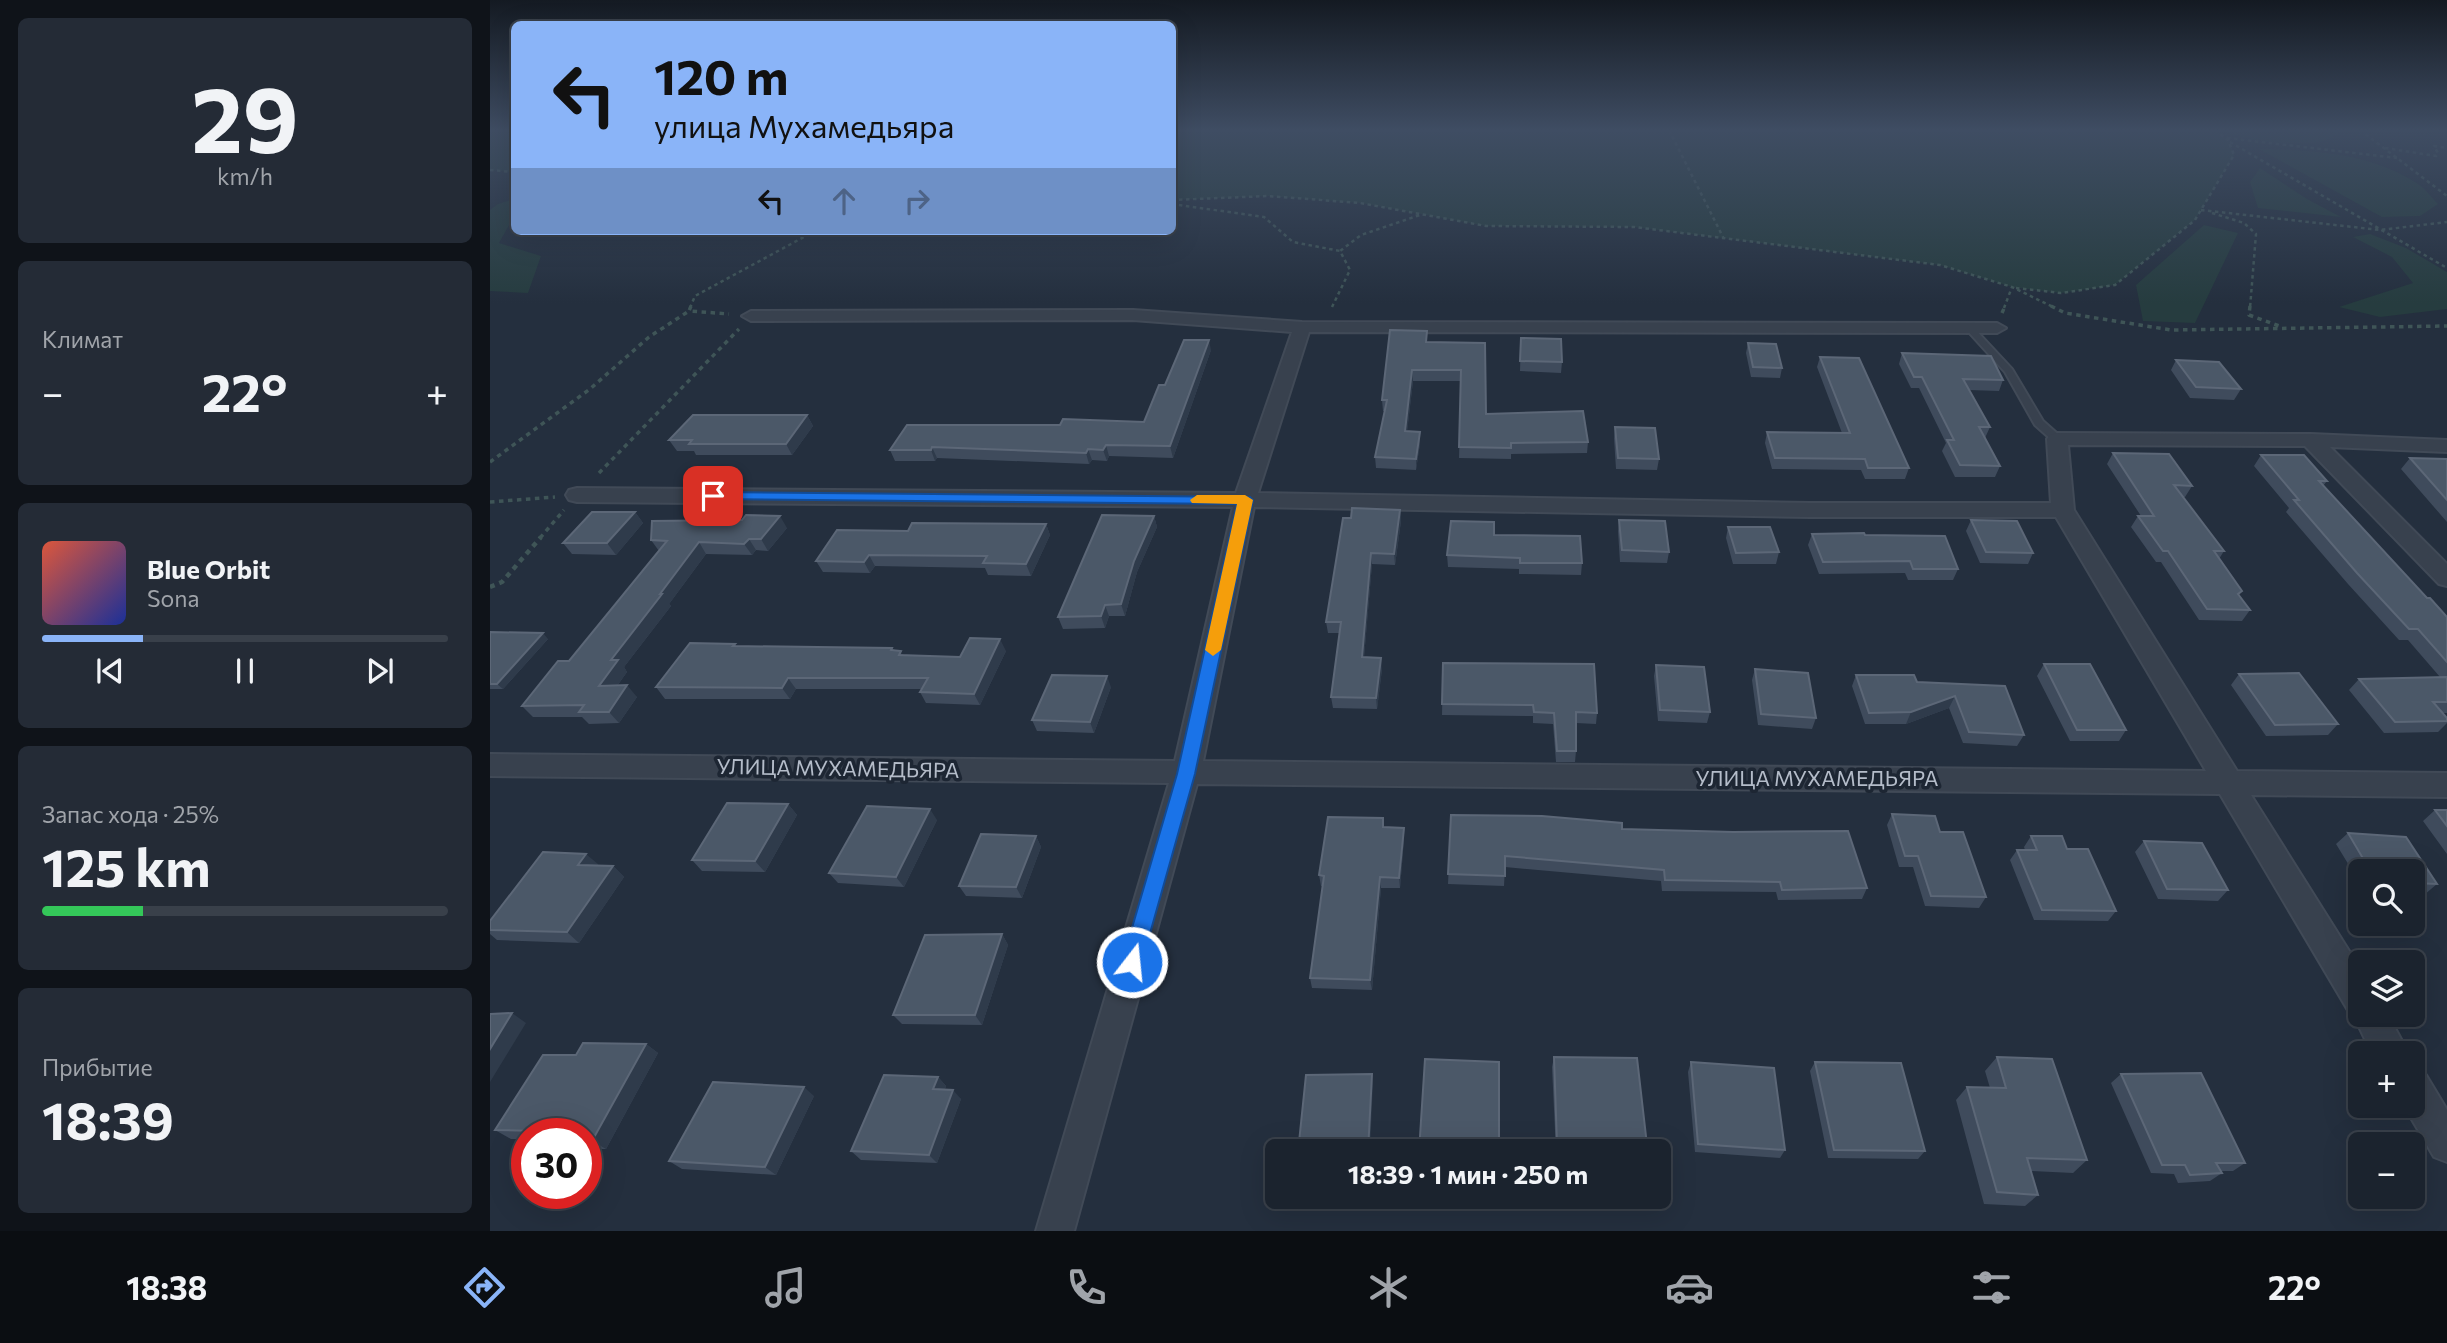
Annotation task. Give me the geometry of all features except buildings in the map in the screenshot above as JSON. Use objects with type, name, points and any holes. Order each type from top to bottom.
[{"type":"street","points":[[751,316],[1133,315],[1302,327],[1997,328]]},
{"type":"street","points":[[1055,1231],[1186,774],[1245,500],[1302,327]]},
{"type":"street","points":[[2348,980],[2063,510],[2057,439],[2311,440],[2447,446]]},
{"type":"street","points":[[2311,440],[2447,578]]},
{"type":"street","points":[[577,495],[1245,500],[1810,510],[2063,510]]},
{"type":"street","name":"УЛИЦА МУХАМЕДЬЯРА","points":[[490,765],[2447,785]]},
{"type":"street","points":[[2425,1108],[2447,1144]]},
{"type":"lane","points":[[1969,328],[2009,371],[2039,423],[2057,439]]},
{"type":"path","points":[[1698,187],[1725,240]]},
{"type":"path","points":[[2012,287],[2062,293],[2115,285],[2195,220],[2215,187]]},
{"type":"path","points":[[2308,187],[2447,268]]},
{"type":"path","points":[[1176,202],[1268,196],[1360,203],[1486,226],[1634,227],[1940,265],[2012,287],[2065,313],[2171,330],[2447,327]]},
{"type":"path","points":[[1176,203],[1264,217],[1293,242],[1340,251],[1361,235],[1422,214]]},
{"type":"path","points":[[2201,210],[2380,230],[2447,222]]},
{"type":"path","points":[[2201,210],[2244,223],[2256,234],[2249,315],[2286,329]]},
{"type":"path","points":[[490,462],[590,389],[649,337],[689,311],[695,296],[808,235]]},
{"type":"path","points":[[1302,327],[1335,305],[1350,270],[1340,251]]},
{"type":"path","points":[[689,311],[751,316]]},
{"type":"path","points":[[490,587],[502,582],[577,495],[751,316]]},
{"type":"path","points":[[490,502],[577,495]]},
{"type":"green space","points":[[1176,187],[2215,187],[2195,220],[2115,285],[2061,293],[2012,287],[1940,265],[1634,227],[1486,226],[1361,203],[1268,196],[1176,200]]},
{"type":"green space","points":[[2252,187],[2289,187],[2341,217],[2258,208]]},
{"type":"green space","points":[[2329,187],[2422,187],[2438,204],[2420,216],[2382,217]]},
{"type":"green space","points":[[511,200],[511,221],[499,243],[541,256],[528,293],[490,291],[490,210]]},
{"type":"green space","points":[[2204,225],[2238,233],[2195,323],[2143,321],[2136,285]]},
{"type":"green space","points":[[2370,234],[2406,248],[2447,272],[2447,309],[2380,317],[2339,307],[2413,283],[2392,257],[2353,237]]},
{"type":"slow traffic","points":[[1197,500],[1245,500],[1213,650]]},
{"type":"route","points":[[713,496],[1245,500],[1186,774],[1132,962]]}]
